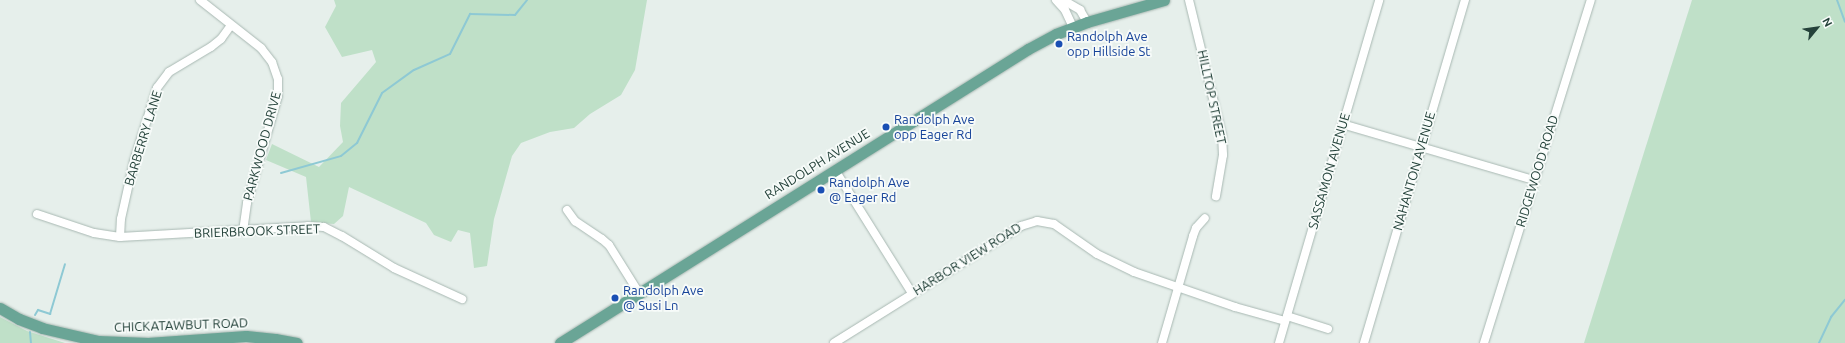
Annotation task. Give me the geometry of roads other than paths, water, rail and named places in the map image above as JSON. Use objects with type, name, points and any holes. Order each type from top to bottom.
[{"type":"main road","name":"RANDOLPH AVENUE","points":[[560,343],[1016,56],[1073,27],[1164,0]]},
{"type":"main road","name":"CHICKATAWBUT ROAD","points":[[0,308],[19,319],[42,328],[98,341],[143,343],[246,336],[281,339],[297,343]]},
{"type":"street","name":"PARKWOOD DRIVE","points":[[200,0],[265,52],[272,62],[278,84],[276,102],[245,210],[243,231]]},
{"type":"street","points":[[1056,0],[1065,10],[1073,27]]},
{"type":"street","points":[[1063,0],[1080,10],[1087,22]]},
{"type":"street","name":"HILLTOP STREET","points":[[1189,0],[1222,135],[1223,155],[1216,196]]},
{"type":"street","name":"SASSAMON AVENUE","points":[[1279,343],[1379,0]]},
{"type":"street","name":"NAHANTON AVENUE","points":[[1364,343],[1465,0]]},
{"type":"street","name":"RIDGEWOOD ROAD","points":[[1484,343],[1591,0]]},
{"type":"street","name":"BARBERRY LANE","points":[[120,237],[121,219],[134,161],[157,88],[169,72],[216,43],[231,26]]},
{"type":"street","points":[[1342,124],[1422,146],[1534,180]]},
{"type":"street","points":[[835,170],[912,293]]},
{"type":"street","points":[[567,210],[575,221],[609,245],[639,293]]},
{"type":"street","name":"BRIERBROOK STREET","points":[[37,214],[94,233],[120,237],[308,226],[324,227],[342,236],[394,268],[462,299]]},
{"type":"street","points":[[1162,343],[1194,232],[1205,218]]},
{"type":"street","name":"HARBOR VIEW ROAD","points":[[834,343],[1021,226],[1037,220],[1054,224],[1097,254],[1126,269],[1178,287],[1286,319],[1328,329]]},
{"type":"waterway","points":[[281,173],[341,156],[357,143],[382,93],[414,70],[450,54],[470,14],[515,15],[527,0]]},
{"type":"waterway","points":[[1837,0],[1845,22]]},
{"type":"waterway","points":[[35,315],[38,310],[50,314],[65,264]]},
{"type":"waterway","points":[[1819,343],[1831,317],[1845,300]]},
{"type":"waterway","points":[[30,332],[31,343]]},
{"type":"place","name":"Randolph Ave opp Hillside St","points":[[1059,44]]},
{"type":"place","name":"Randolph Ave opp Eager Rd","points":[[886,127]]},
{"type":"place","name":"Randolph Ave @ Eager Rd","points":[[821,190]]},
{"type":"place","name":"Randolph Ave @ Susi Ln","points":[[615,298]]}]
